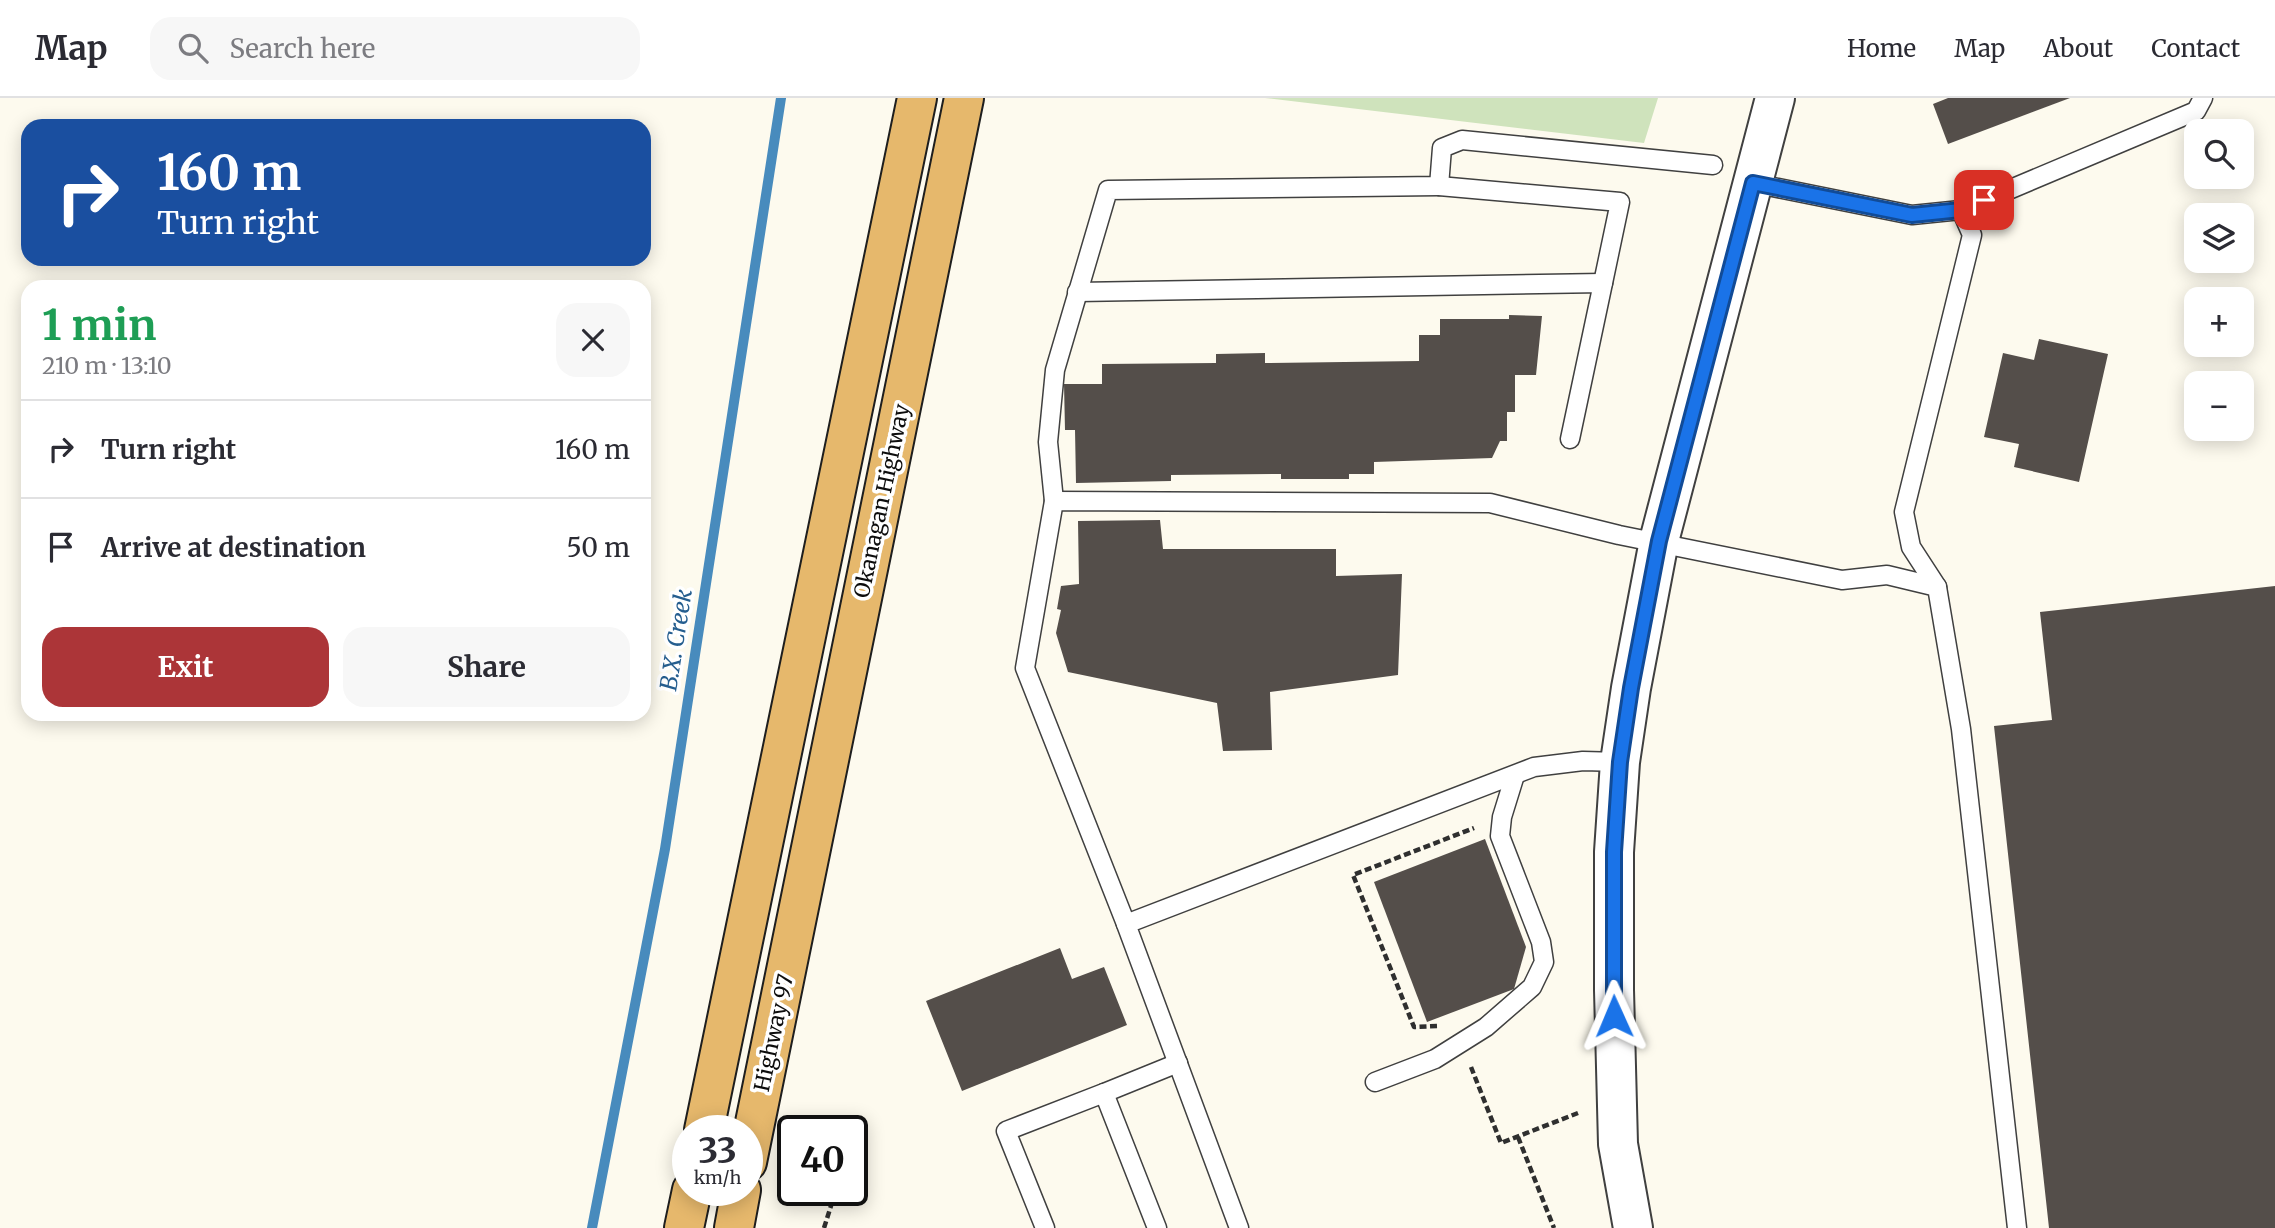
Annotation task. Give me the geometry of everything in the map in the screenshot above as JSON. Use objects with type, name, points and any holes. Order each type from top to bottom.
[{"type":"highway","points":[[707,1115],[917,98]]},
{"type":"highway","name":"Okanagan Highway","points":[[800,904],[964,98]]},
{"type":"highway","name":"Highway 97","points":[[757,1115],[800,904]]},
{"type":"highway","points":[[684,1228],[689,1206]]},
{"type":"highway","points":[[734,1228],[738,1206]]},
{"type":"street","points":[[1633,1228],[1618,1144],[1614,1018],[1614,852],[1620,762],[1659,541],[1775,98]]},
{"type":"lane","points":[[1753,183],[1912,215],[1961,210],[2196,111],[2203,98]]},
{"type":"lane","points":[[1439,186],[1442,148],[1462,140],[1713,165]]},
{"type":"lane","points":[[1239,1228],[1126,924],[1025,668],[1054,500],[1048,442],[1055,370],[1108,190],[1439,186],[1620,202],[1570,439]]},
{"type":"lane","points":[[1961,210],[1972,235],[1904,512],[1911,547],[1937,587],[1961,729],[2017,1228]]},
{"type":"lane","points":[[1077,292],[1603,283]]},
{"type":"lane","points":[[1054,500],[1490,503],[1619,535],[1842,580],[1887,575],[1937,587]]},
{"type":"lane","points":[[1126,924],[1534,768],[1583,761],[1620,762]]},
{"type":"lane","points":[[1375,1082],[1435,1059],[1486,1027],[1532,987],[1544,962],[1541,942],[1500,836],[1502,817],[1515,775]]},
{"type":"lane","points":[[1045,1228],[1006,1132],[1178,1063]]},
{"type":"lane","points":[[1104,1093],[1157,1228]]},
{"type":"path","points":[[1446,1026],[1414,1027],[1353,875],[1479,826]]},
{"type":"path","points":[[1470,1066],[1501,1143],[1578,1113]]},
{"type":"path","points":[[1518,1137],[1554,1228]]},
{"type":"path","points":[[824,1228],[831,1206]]},
{"type":"green space","points":[[1265,98],[1658,98],[1644,143]]},
{"type":"building","points":[[1948,98],[2070,98],[1948,144],[1933,104]]},
{"type":"building","points":[[1509,315],[1542,316],[1536,375],[1515,375],[1515,412],[1507,412],[1507,441],[1500,441],[1492,458],[1374,462],[1374,474],[1349,474],[1349,479],[1281,479],[1281,474],[1171,475],[1171,481],[1076,483],[1075,430],[1065,430],[1064,384],[1102,384],[1102,364],[1216,363],[1216,354],[1265,353],[1265,363],[1419,361],[1419,335],[1440,335],[1440,319],[1509,319]]},
{"type":"building","points":[[2039,339],[2108,354],[2079,482],[2014,467],[2019,444],[1984,437],[2003,353],[2034,360]]},
{"type":"building","points":[[1160,520],[1163,549],[1336,549],[1336,576],[1402,574],[1398,675],[1270,692],[1272,750],[1223,751],[1217,703],[1068,672],[1056,633],[1061,610],[1057,609],[1061,586],[1079,584],[1078,521]]},
{"type":"building","points":[[2275,586],[2275,1228],[2049,1228],[1994,726],[2052,720],[2040,612]]},
{"type":"building","points":[[1485,839],[1526,947],[1514,989],[1427,1022],[1374,882]]},
{"type":"building","points":[[1060,948],[1072,979],[1104,967],[1127,1025],[962,1091],[926,1001]]},
{"type":"waterway","name":"B.X. Creek","points":[[592,1228],[665,849],[781,98]]},
{"type":"route","points":[[1614,1016],[1614,852],[1620,762],[1631,688],[1659,541],[1753,183],[1912,215],[1961,210],[1984,200]]}]
